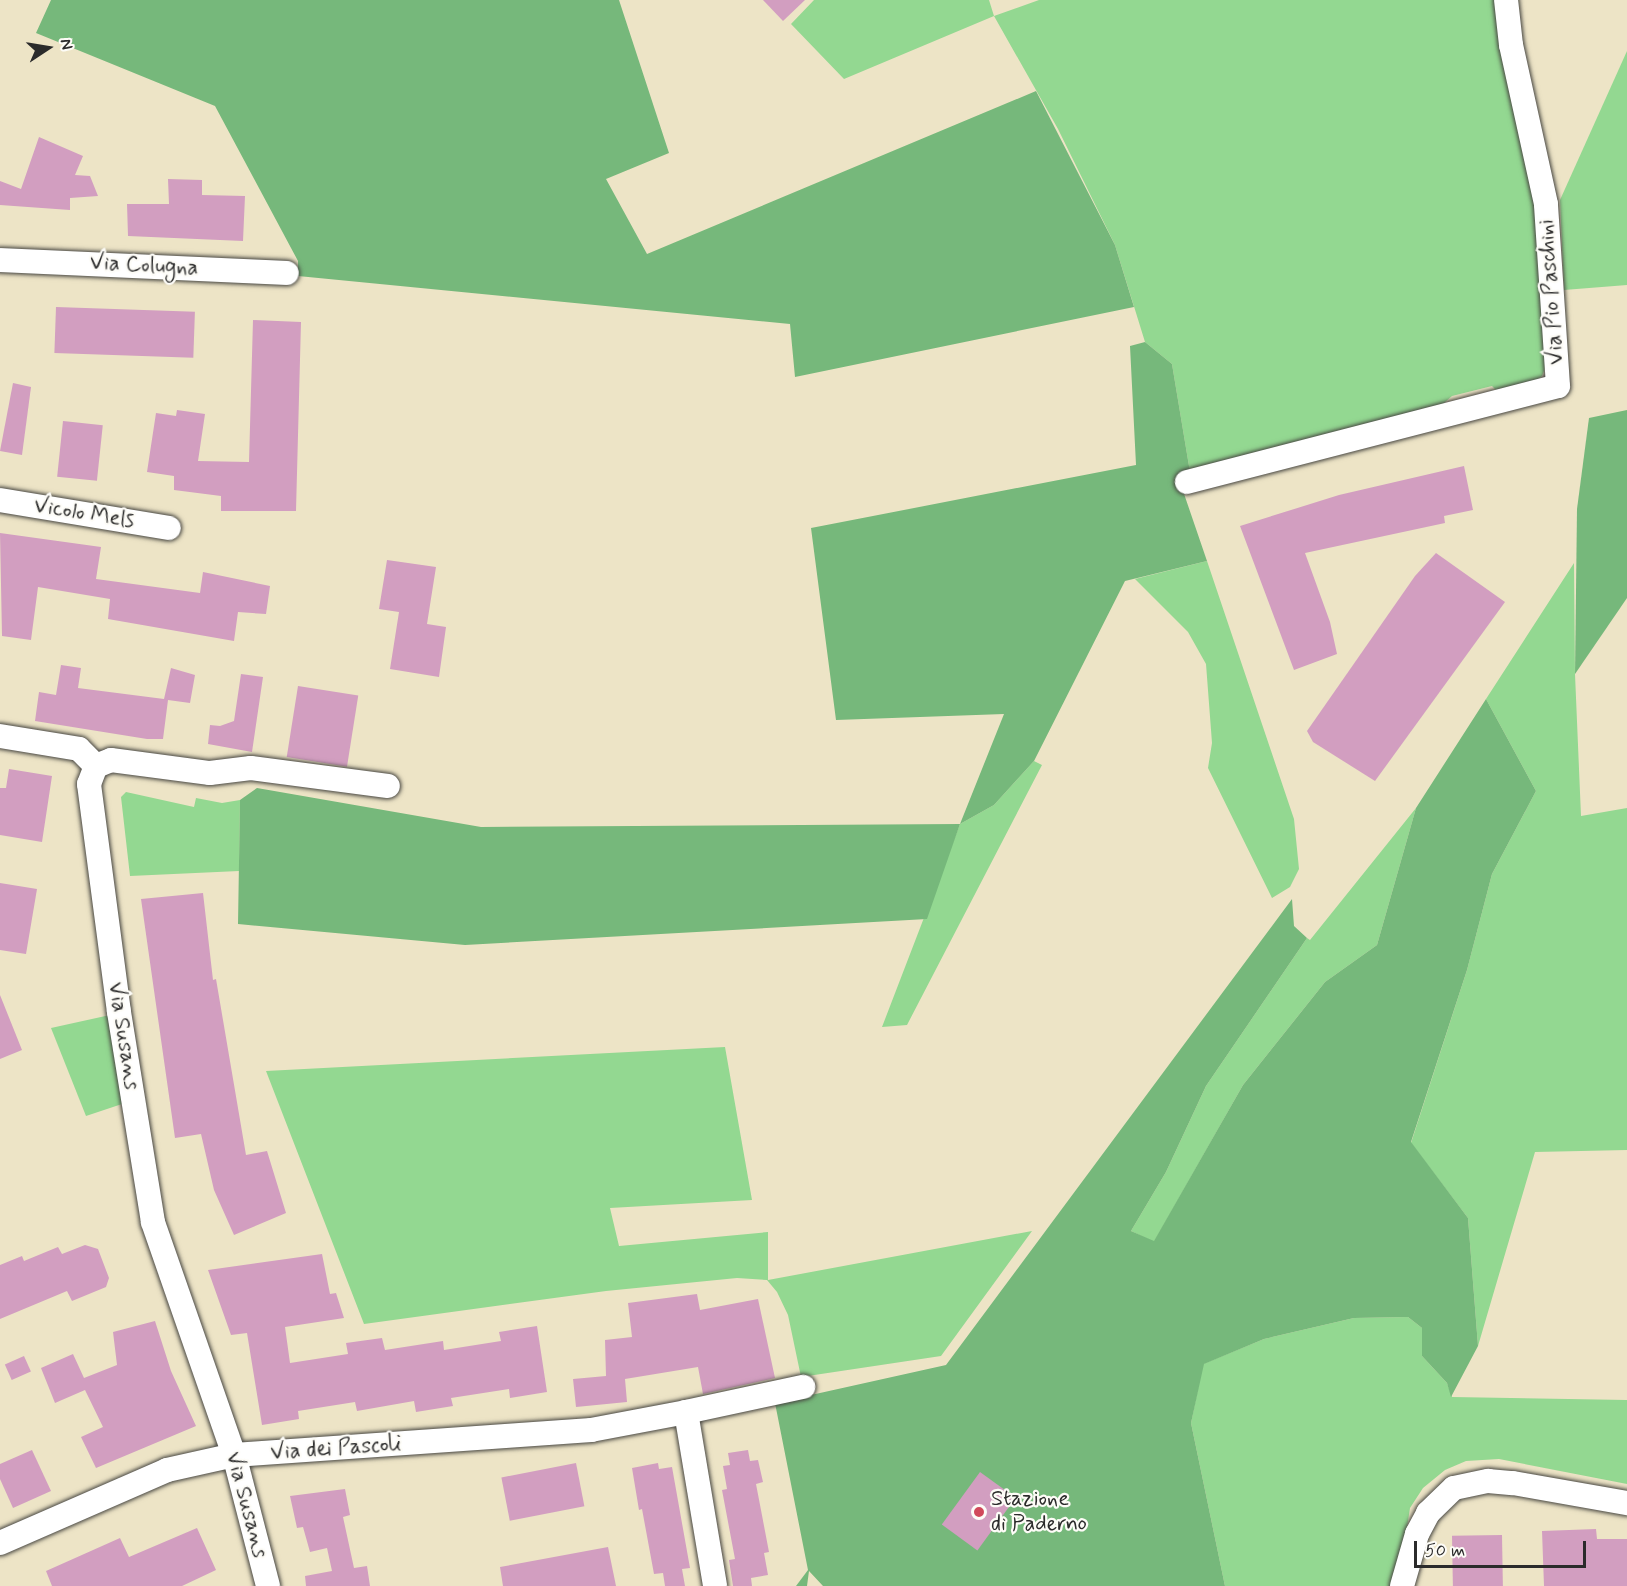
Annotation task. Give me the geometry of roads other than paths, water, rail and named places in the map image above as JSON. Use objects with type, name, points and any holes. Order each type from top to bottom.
[{"type":"street","name":"Via Pio Paschini","points":[[1187,482],[1558,386],[1546,204],[1511,45],[1506,0]]},
{"type":"street","name":"Via Colugna","points":[[0,260],[287,273]]},
{"type":"street","name":"Vicolo Mels","points":[[0,500],[169,528]]},
{"type":"street","points":[[0,736],[79,749],[96,766],[111,760],[210,773],[251,768],[388,786]]},
{"type":"street","name":"Via Susans","points":[[96,766],[89,784],[119,1012],[153,1221],[234,1455],[268,1586]]},
{"type":"street","name":"Via dei Pascoli","points":[[0,1543],[167,1470],[234,1455],[591,1430],[803,1387]]},
{"type":"street","points":[[686,1412],[716,1586]]},
{"type":"street","points":[[1402,1586],[1417,1533],[1434,1506],[1454,1488],[1488,1481],[1504,1482],[1627,1503]]},
{"type":"place","name":"Stazione di Paderno","points":[[979,1512]]}]
